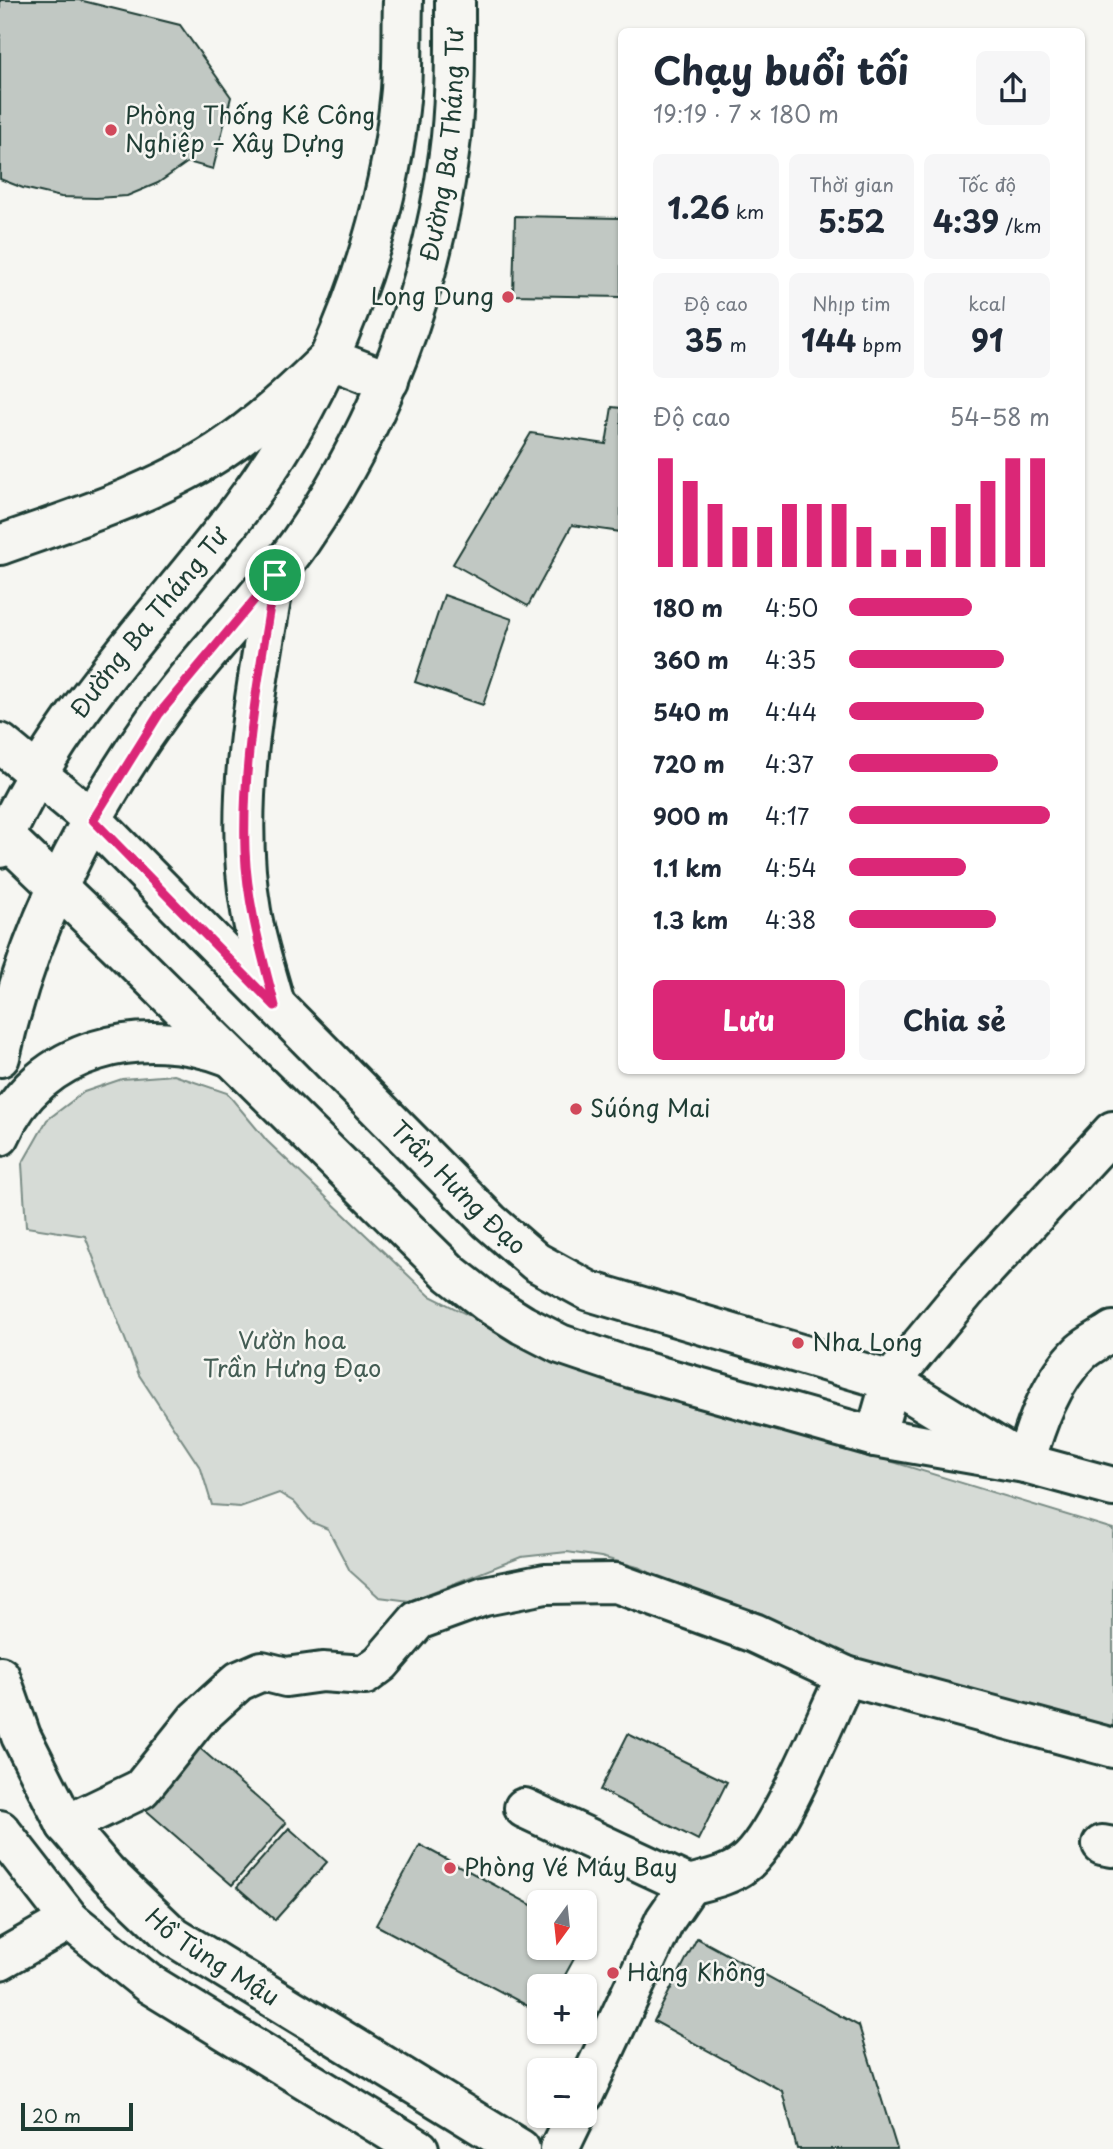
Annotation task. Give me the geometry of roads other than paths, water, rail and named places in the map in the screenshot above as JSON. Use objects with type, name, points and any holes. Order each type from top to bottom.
[{"type":"main road","name":"Đường Ba Tháng Tư","points":[[2,839],[39,774],[107,672],[255,488],[274,460],[329,358],[355,293],[376,227],[392,158],[401,89],[403,0]]},
{"type":"main road","name":"Đường Ba Tháng Tư","points":[[58,886],[93,820],[159,714],[275,575],[333,491],[363,437],[389,381],[420,291],[440,210],[454,92],[455,0]]},
{"type":"main road","points":[[0,545],[76,518],[217,453],[277,409],[329,358],[389,381]]},
{"type":"main road","points":[[275,575],[256,692],[245,850],[251,912],[275,1006]]},
{"type":"main road","name":"Trần Hưng Đạo","points":[[0,743],[93,820],[490,1222],[536,1262],[589,1291],[642,1309],[891,1381],[1025,1463]]},
{"type":"main road","name":"Trần Hưng Đạo","points":[[2,839],[58,886],[451,1274],[488,1303],[523,1325],[560,1344],[631,1368],[875,1437],[1025,1463],[1113,1487]]},
{"type":"main road","points":[[0,1057],[20,980],[58,886]]},
{"type":"main road","points":[[0,1136],[20,1104],[41,1082],[66,1064],[93,1051],[149,1040],[204,1047],[230,1057]]},
{"type":"main road","points":[[875,1437],[891,1381],[969,1287],[1113,1132]]},
{"type":"main road","points":[[1025,1463],[1038,1416],[1068,1369],[1082,1352],[1113,1331]]},
{"type":"main road","points":[[66,1825],[141,1789],[197,1719],[239,1681],[262,1671],[286,1677],[322,1672],[365,1675],[381,1664],[418,1620],[484,1596],[545,1584],[616,1583],[754,1633],[846,1676],[1113,1748]]},
{"type":"main road","name":"Hồ Tùng Mậu","points":[[0,1676],[21,1735],[66,1825],[108,1874],[174,1937],[520,2149]]},
{"type":"main road","points":[[597,2066],[665,1920],[689,1885],[743,1865],[759,1850],[777,1820],[846,1676]]},
{"type":"main road","points":[[524,1808],[689,1885]]},
{"type":"main road","points":[[0,1830],[70,1920],[148,1983],[419,2149]]},
{"type":"main road","points":[[0,1960],[70,1920]]},
{"type":"main road","points":[[559,2149],[569,2128]]},
{"type":"place","name":"Phòng Thống Kê Công Nghiệp – Xây Dựng","points":[[111,130]]},
{"type":"place","name":"Long Dung","points":[[508,297]]},
{"type":"place","name":"Súóng Mai","points":[[576,1109]]},
{"type":"place","name":"Nha Long","points":[[798,1343]]},
{"type":"place","name":"Phòng Vé Máy Bay","points":[[450,1868]]},
{"type":"place","name":"Hàng Không","points":[[613,1973]]},
{"type":"park label","name":"Vườn hoa Trần Hưng Đạo","points":[[292,1355]]}]
